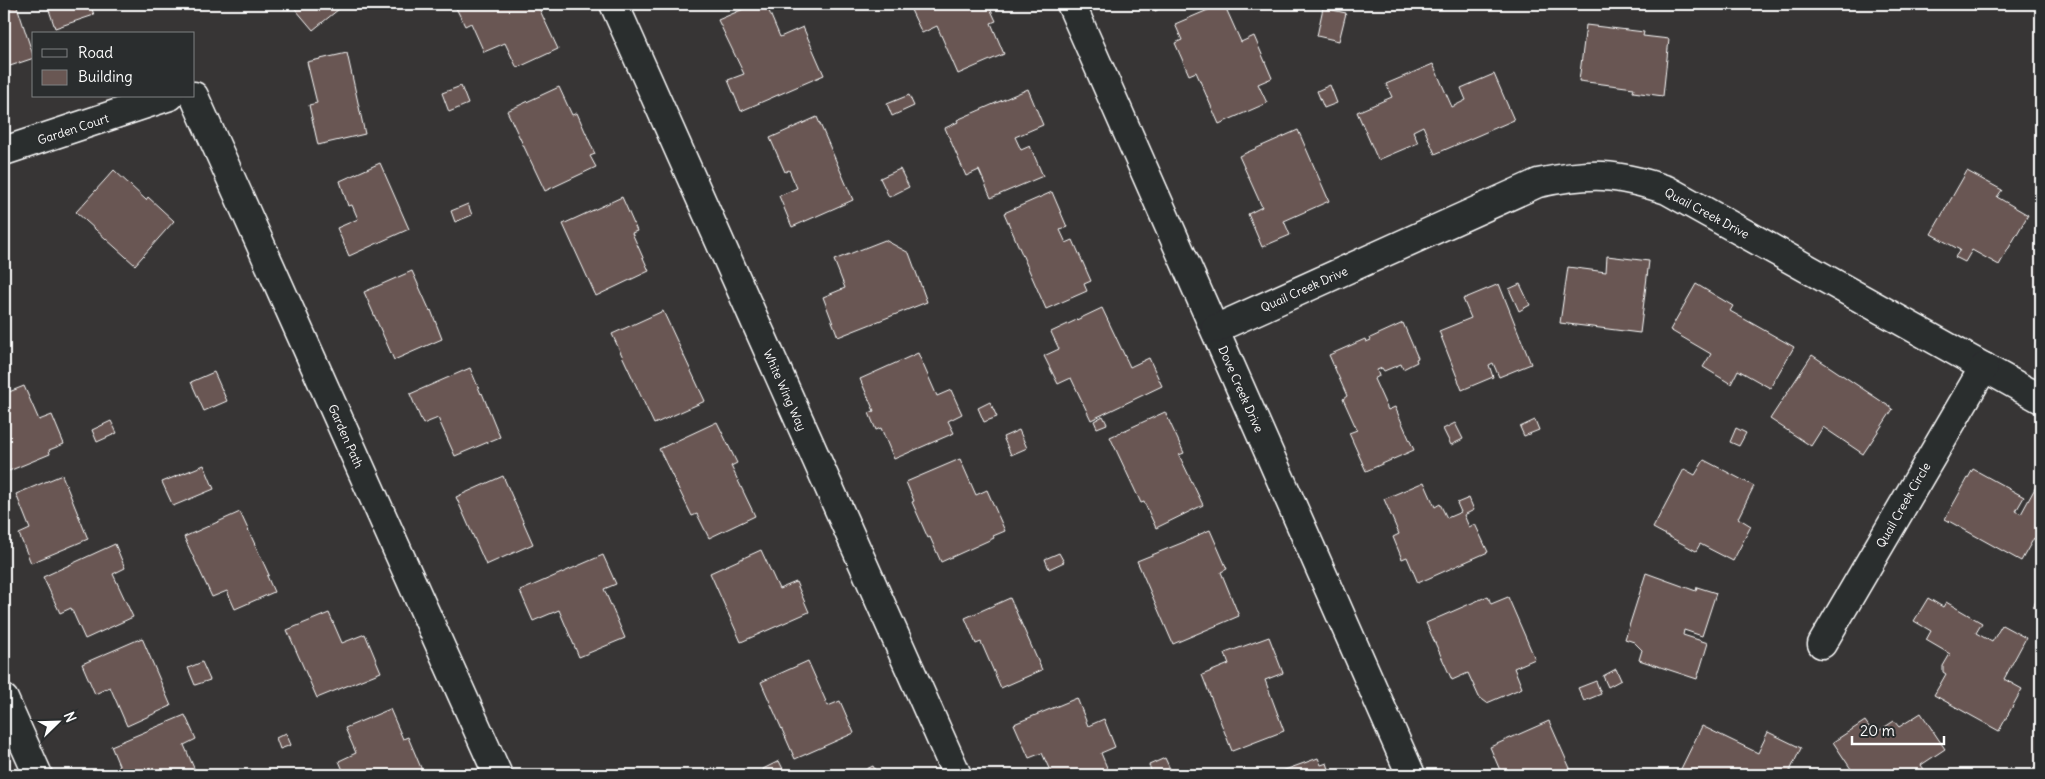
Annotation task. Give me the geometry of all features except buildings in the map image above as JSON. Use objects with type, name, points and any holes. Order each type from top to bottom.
[{"type":"street","name":"White Wing Way","points":[[614,4],[957,775]]},
{"type":"street","name":"Dove Creek Drive","points":[[1071,4],[1411,775]]},
{"type":"street","name":"Garden Court","points":[[4,152],[164,98]]},
{"type":"street","name":"Garden Path","points":[[195,98],[498,775]]},
{"type":"street","name":"Quail Creek Drive","points":[[1215,329],[1538,183],[1575,176],[1613,175],[1641,181],[1668,190],[2041,399]]},
{"type":"street","name":"Quail Creek Circle","points":[[1822,644],[1984,367]]},
{"type":"street","points":[[4,699],[38,775]]}]
